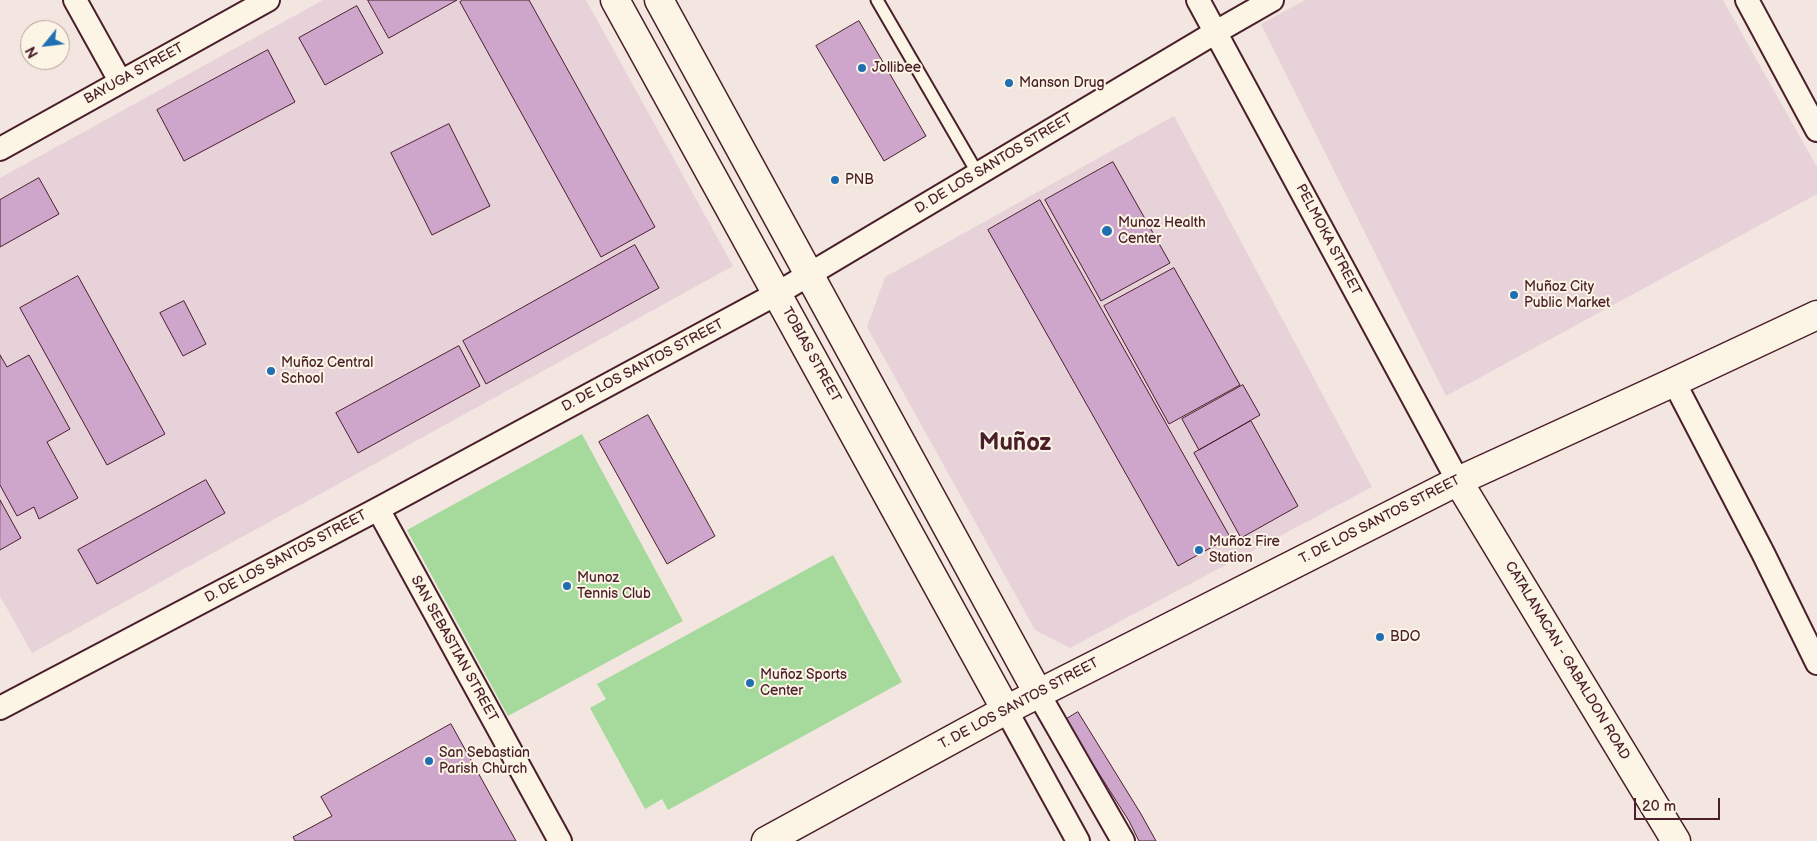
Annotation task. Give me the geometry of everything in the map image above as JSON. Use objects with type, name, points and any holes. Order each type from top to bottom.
[{"type":"main road","name":"TOBIAS STREET","points":[[616,0],[1006,710]]},
{"type":"main road","points":[[659,0],[1038,693]]},
{"type":"main road","points":[[652,64],[684,45]]},
{"type":"main road","name":"T. DE LOS SANTOS STREET","points":[[766,841],[1038,693],[1458,480],[1817,315]]},
{"type":"main road","name":"CATALANACAN - GABALDON ROAD","points":[[1458,480],[1676,841]]},
{"type":"street","points":[[75,0],[120,81]]},
{"type":"street","name":"BAYUGA STREET","points":[[0,149],[268,0]]},
{"type":"street","name":"PELMOKA STREET","points":[[1198,0],[1458,480]]},
{"type":"street","name":"D. DE LOS SANTOS STREET","points":[[0,708],[378,509],[778,293],[1272,0]]},
{"type":"street","points":[[1747,0],[1817,130]]},
{"type":"street","points":[[1674,382],[1763,553],[1817,663]]},
{"type":"street","name":"SAN SEBASTIAN STREET","points":[[378,509],[560,841]]},
{"type":"street","points":[[1038,693],[1123,841]]},
{"type":"street","points":[[1006,710],[1078,841]]},
{"type":"lane","points":[[877,0],[978,174]]},
{"type":"shaded area","name":"Muñoz Central School","points":[[323,0],[586,0],[733,266],[32,653],[0,596],[0,178]]},
{"type":"shaded area","name":"Muñoz City Public Market","points":[[1305,0],[1723,0],[1817,167],[1817,194],[1446,396],[1261,24]]},
{"type":"shaded area","points":[[1174,116],[1372,487],[1070,648],[1035,630],[867,327],[885,277]]},
{"type":"green space","points":[[582,434],[683,621],[508,716],[407,530]]},
{"type":"green space","name":"Muñoz Sports Center","points":[[833,555],[902,682],[668,810],[662,799],[645,809],[590,708],[606,699],[597,684]]},
{"type":"building","points":[[368,0],[457,0],[389,38]]},
{"type":"building","points":[[463,0],[529,0],[655,227],[601,257],[460,2]]},
{"type":"building","points":[[357,6],[383,53],[325,85],[299,38]]},
{"type":"building","points":[[859,21],[926,136],[884,161],[816,46]]},
{"type":"building","points":[[268,50],[295,102],[184,161],[157,110]]},
{"type":"building","points":[[449,124],[490,206],[432,235],[391,153]]},
{"type":"building","name":"Munoz Health Center","points":[[1113,162],[1170,263],[1101,301],[1045,200]]},
{"type":"building","points":[[39,178],[59,214],[0,247],[0,200]]},
{"type":"building","points":[[1040,200],[1230,537],[1178,566],[988,230]]},
{"type":"building","points":[[635,245],[659,288],[486,384],[463,341]]},
{"type":"building","points":[[1174,268],[1240,385],[1169,424],[1104,306]]},
{"type":"building","points":[[78,276],[165,434],[107,465],[20,308]]},
{"type":"building","points":[[184,301],[206,344],[183,356],[160,313]]},
{"type":"building","points":[[459,346],[480,386],[358,453],[336,413]]},
{"type":"building","points":[[0,355],[7,367],[29,355],[70,429],[47,442],[78,498],[39,519],[34,507],[17,516],[0,485]]},
{"type":"building","points":[[1243,385],[1260,415],[1199,450],[1182,419]]},
{"type":"building","points":[[648,415],[715,536],[667,564],[599,442]]},
{"type":"building","points":[[1251,421],[1298,506],[1241,538],[1194,453]]},
{"type":"building","points":[[206,480],[225,513],[97,584],[78,550]]},
{"type":"building","points":[[0,500],[21,538],[0,550]]},
{"type":"building","points":[[1078,712],[1156,841],[1139,841],[1129,821],[1065,720]]},
{"type":"building","name":"San Sebastian Parish Church","points":[[451,724],[516,841],[295,841],[293,837],[332,816],[321,797]]},
{"type":"place","name":"Jollibee","points":[[862,68]]},
{"type":"place","name":"Manson Drug","points":[[1009,83]]},
{"type":"place","name":"PNB","points":[[835,180]]},
{"type":"place","name":"Munoz Health Center","points":[[1107,231]]},
{"type":"place","name":"Muñoz City Public Market","points":[[1514,295]]},
{"type":"place","name":"Muñoz Central School","points":[[271,371]]},
{"type":"place","name":"Muñoz Fire Station","points":[[1199,550]]},
{"type":"place","name":"Munoz Tennis Club","points":[[567,586]]},
{"type":"place","name":"BDO","points":[[1380,637]]},
{"type":"place","name":"Muñoz Sports Center","points":[[750,683]]},
{"type":"place","name":"San Sebastian Parish Church","points":[[429,761]]},
{"type":"district","name":"Muñoz","points":[[1015,444]]}]
